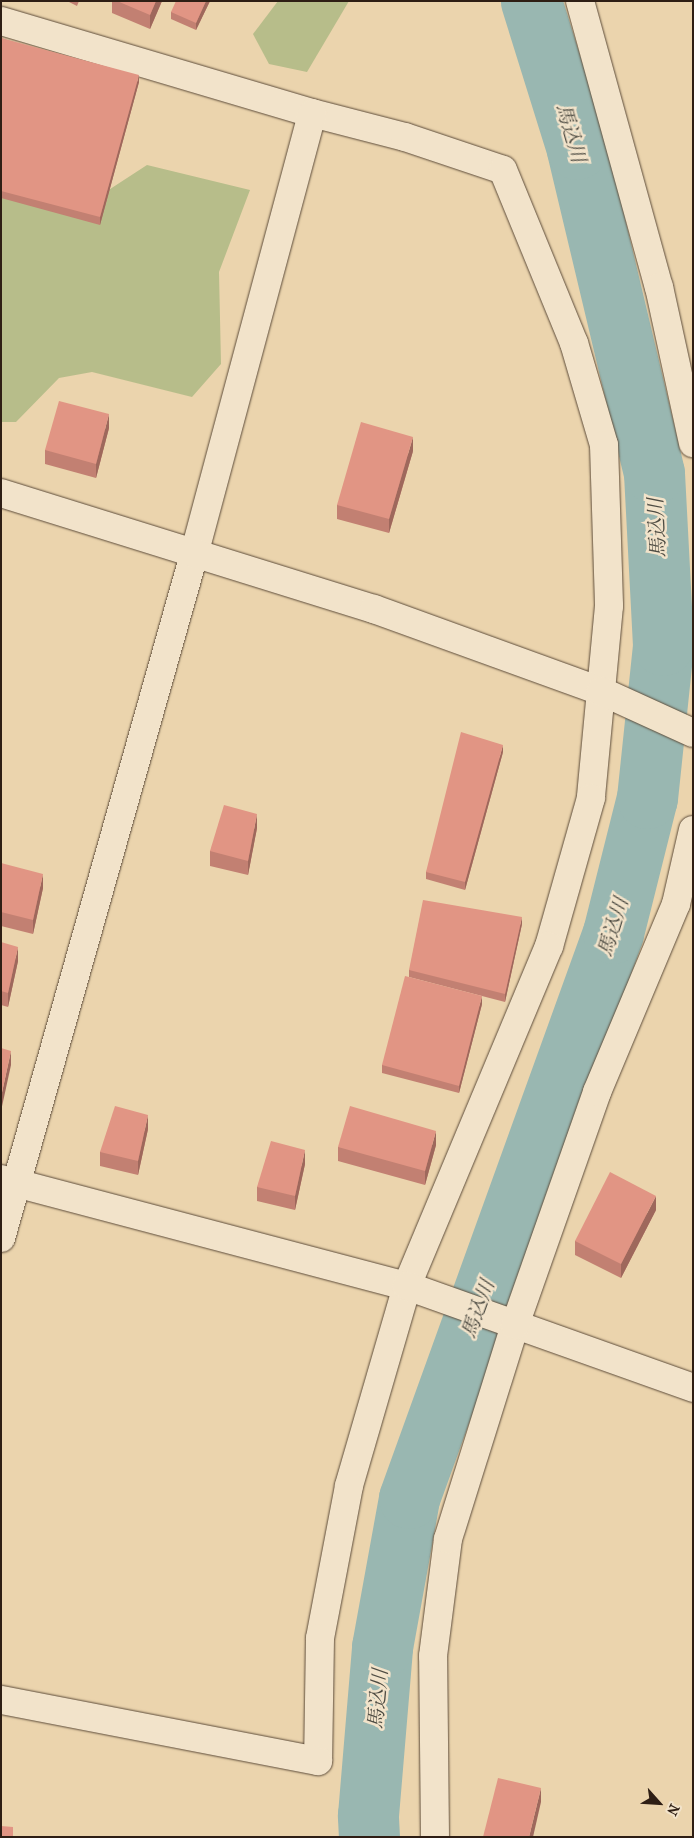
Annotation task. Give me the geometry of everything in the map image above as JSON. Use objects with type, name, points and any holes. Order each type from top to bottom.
[{"type":"street","points":[[580,1],[659,287],[693,444]]},
{"type":"street","points":[[1,21],[312,113],[405,137],[503,170],[574,343],[604,445],[609,606],[608,695],[591,798],[549,946],[414,1289],[350,1486],[322,1629],[318,1762],[1,1700]]},
{"type":"street","points":[[1,1238],[9,1181],[195,551],[312,113]]},
{"type":"street","points":[[1,493],[195,551],[374,610],[608,695],[693,733]]},
{"type":"street","points":[[435,1837],[433,1656],[448,1539],[509,1323],[598,1092],[676,904],[693,830]]},
{"type":"street","points":[[9,1181],[414,1289],[693,1388]]},
{"type":"green space","points":[[278,1],[349,1],[307,72],[269,64],[253,34]]},
{"type":"green space","points":[[147,165],[250,190],[219,272],[221,364],[192,397],[92,372],[59,378],[16,422],[1,422],[1,197],[84,206]]},
{"type":"building","points":[[117,1],[156,1],[150,15]]},
{"type":"building","points":[[176,1],[206,1],[196,23],[171,12]]},
{"type":"building","points":[[1,38],[139,75],[100,217],[1,191]]},
{"type":"building","points":[[59,401],[109,414],[96,464],[45,450]]},
{"type":"building","points":[[361,422],[413,437],[389,519],[337,505]]},
{"type":"building","points":[[461,732],[503,745],[465,882],[426,872]]},
{"type":"building","points":[[224,805],[257,814],[248,861],[210,851]]},
{"type":"building","points":[[1,863],[43,874],[33,920],[1,912]]},
{"type":"building","points":[[423,900],[522,917],[505,994],[409,970]]},
{"type":"building","points":[[1,942],[18,947],[8,993],[1,991]]},
{"type":"building","points":[[405,976],[482,996],[459,1086],[382,1065]]},
{"type":"building","points":[[1,1048],[11,1051],[1,1097]]},
{"type":"building","points":[[115,1106],[148,1115],[138,1161],[100,1152]]},
{"type":"building","points":[[350,1106],[436,1131],[425,1171],[338,1147]]},
{"type":"building","points":[[271,1141],[305,1150],[295,1196],[257,1187]]},
{"type":"building","points":[[610,1172],[656,1196],[621,1264],[575,1241]]},
{"type":"building","points":[[498,1778],[541,1788],[529,1837],[483,1837]]},
{"type":"building","points":[[1,1826],[13,1827],[13,1837],[1,1837]]},
{"type":"waterway","name":"馬込川","points":[[369,1837],[368,1815],[382,1647],[409,1498],[613,933],[647,798],[663,645],[654,473],[577,149],[531,1]]}]
